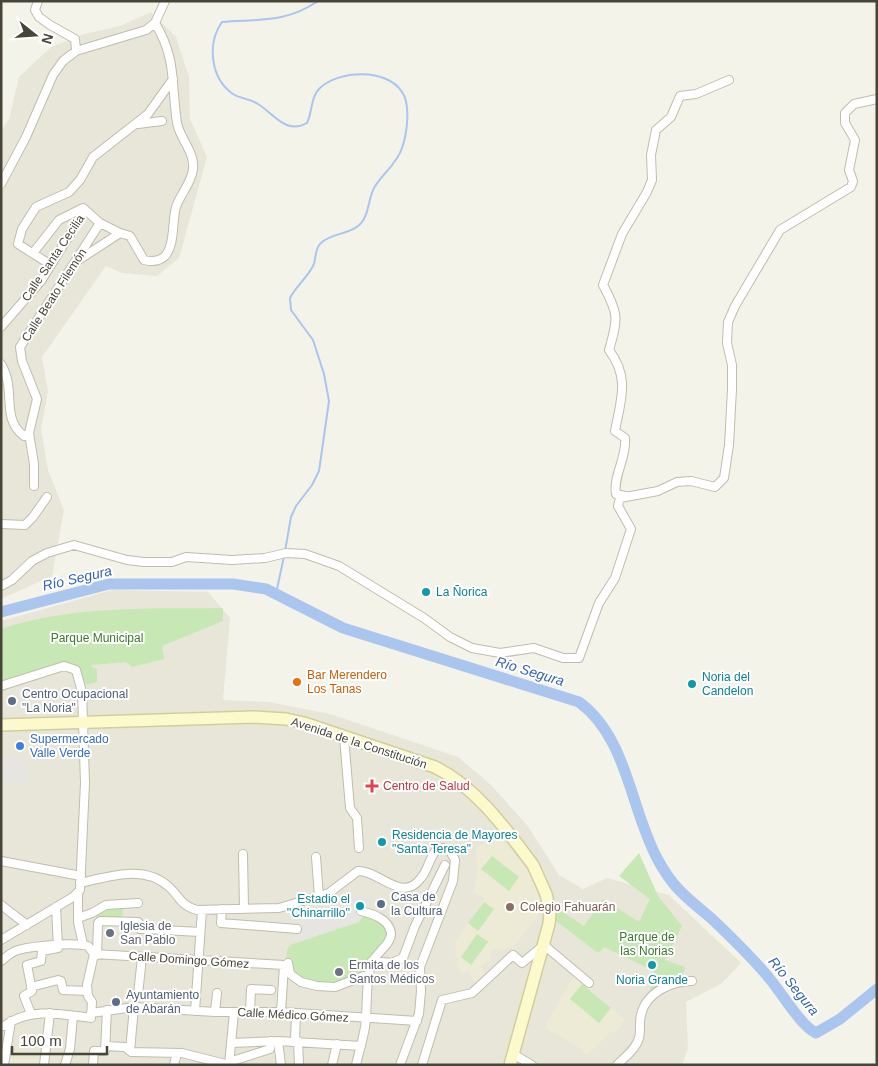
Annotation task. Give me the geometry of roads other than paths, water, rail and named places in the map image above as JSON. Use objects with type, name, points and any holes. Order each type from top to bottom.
[{"type":"street","points":[[38,1],[35,10],[39,17],[75,39],[76,51]]},
{"type":"street","points":[[1,184],[26,137],[53,75],[69,54],[135,34],[154,23],[165,1]]},
{"type":"street","points":[[33,253],[45,235],[59,220],[71,212],[84,209],[100,223],[130,236],[144,260],[153,262],[166,255],[176,208],[193,168],[192,155],[177,124],[174,79],[170,56],[154,23]]},
{"type":"street","points":[[51,265],[18,244],[18,239],[36,207],[70,192],[80,180],[93,156],[148,114],[174,79]]},
{"type":"street","points":[[626,496],[616,494],[615,486],[626,449],[625,438],[615,431],[623,384],[619,363],[609,350],[617,323],[613,303],[604,285],[622,234],[652,180],[651,156],[656,130],[671,117],[680,96],[696,94],[729,80]]},
{"type":"street","points":[[1,586],[12,580],[32,562],[48,553],[74,545],[127,560],[165,563],[186,557],[232,560],[265,558],[286,553],[305,554],[339,566],[424,618],[450,637],[472,648],[500,654],[534,648],[563,658],[579,658],[584,648],[591,620],[598,603],[615,578],[632,529],[618,506],[620,498],[658,491],[677,482],[692,481],[715,487],[724,478],[729,445],[732,389],[728,322],[750,279],[780,230],[851,187],[853,181],[848,170],[855,140],[844,123],[844,117],[849,107],[854,104],[877,99]]},
{"type":"street","points":[[136,125],[162,121]]},
{"type":"street","name":"Calle Santa Cecilia","points":[[1,327],[36,287],[84,209]]},
{"type":"street","name":"Calle Beato Filemón","points":[[34,486],[34,464],[29,433],[37,399],[22,361],[20,347],[78,261],[100,223]]},
{"type":"street","points":[[78,261],[120,232]]},
{"type":"street","points":[[1,364],[6,383],[4,416],[17,433],[24,436],[29,433]]},
{"type":"street","points":[[1,524],[25,525],[34,518],[47,497]]},
{"type":"street","points":[[1,686],[64,666],[76,670],[82,692],[84,722],[85,783],[78,893],[78,918],[83,944]]},
{"type":"street","name":"Avenida de la Constitución","points":[[1,726],[266,717],[304,723],[435,767],[458,780],[474,794],[522,851],[540,878],[550,912],[544,945],[512,1060]]},
{"type":"street","points":[[344,737],[350,808],[357,818],[359,848]]},
{"type":"street","points":[[1,861],[80,880],[124,873],[139,874],[160,881],[168,886],[181,903],[188,908],[202,910],[279,908],[330,893],[358,871],[364,870],[398,888],[409,887],[416,884],[422,878],[436,850],[443,848],[453,854],[455,860],[453,881],[420,967],[421,997],[417,1021],[400,1065]]},
{"type":"street","points":[[243,854],[244,909]]},
{"type":"street","points":[[316,857],[319,897]]},
{"type":"street","points":[[372,961],[392,963],[398,962],[403,958],[415,926],[445,865]]},
{"type":"street","points":[[1,940],[78,893]]},
{"type":"street","points":[[78,918],[92,914],[106,905],[138,903]]},
{"type":"street","points":[[1,905],[27,925]]},
{"type":"street","points":[[56,907],[58,946]]},
{"type":"street","points":[[222,909],[220,923],[297,929]]},
{"type":"street","points":[[195,1011],[202,910]]},
{"type":"street","points":[[356,1065],[365,1018],[372,961],[387,944],[391,933],[388,924],[381,918],[361,911]]},
{"type":"street","points":[[91,1016],[92,1002],[88,996],[88,973],[96,954],[98,923],[138,922],[140,929],[200,932]]},
{"type":"street","points":[[1,961],[16,951],[83,944],[96,954]]},
{"type":"street","points":[[422,1065],[442,1000],[472,993],[511,956],[516,956],[518,961],[522,963],[544,945],[589,984]]},
{"type":"street","points":[[31,1014],[24,996],[32,991],[27,965],[42,961],[42,951],[58,948],[58,946]]},
{"type":"street","name":"Calle Domingo Gómez","points":[[96,954],[199,961],[286,964]]},
{"type":"street","points":[[138,995],[142,957]]},
{"type":"street","points":[[286,964],[290,974],[301,982],[335,987],[369,974]]},
{"type":"street","points":[[281,1012],[286,964]]},
{"type":"street","points":[[31,987],[58,980],[61,981],[63,990],[66,992],[88,991]]},
{"type":"street","points":[[617,1065],[634,1048],[639,1038],[641,1015],[652,998],[669,984],[692,981]]},
{"type":"street","points":[[250,1012],[251,989],[271,990]]},
{"type":"street","points":[[215,1012],[217,993]]},
{"type":"street","points":[[130,1051],[134,1007]]},
{"type":"street","name":"Calle Médico Gómez","points":[[4,1065],[8,1024],[31,1014],[50,1013],[91,1016],[106,1010],[134,1007],[215,1012],[281,1012],[417,1021]]},
{"type":"street","points":[[93,1065],[94,1051],[105,1051],[106,1010]]},
{"type":"street","points":[[229,1064],[234,1012]]},
{"type":"street","points":[[44,1065],[50,1013]]},
{"type":"street","points":[[296,1013],[298,1065]]},
{"type":"street","points":[[65,1065],[70,1049],[73,1016]]},
{"type":"street","points":[[105,1046],[125,1048],[130,1051],[177,1053],[229,1064],[270,1049],[274,1041]]},
{"type":"street","points":[[274,1041],[281,1065]]},
{"type":"street","points":[[232,1043],[297,1041],[360,1046]]},
{"type":"street","points":[[332,1065],[337,1044]]},
{"type":"street","points":[[174,1065],[177,1053]]},
{"type":"street","points":[[512,1060],[532,1065]]},
{"type":"waterway","points":[[285,551],[291,517],[319,471],[329,401],[324,374],[313,340],[291,310],[290,298],[312,268],[319,245],[329,237],[354,229],[362,223],[374,188],[400,154],[407,127],[407,104],[402,92],[395,84],[386,79],[374,75],[350,75],[328,82],[317,91],[307,123],[300,126],[286,125],[258,104],[236,96],[225,87],[215,70],[213,50],[217,30],[222,22],[283,17],[318,1]]},
{"type":"waterway","points":[[276,594],[284,556]]},
{"type":"waterway","name":"Río Segura","points":[[1,612],[109,584],[233,584],[266,589],[343,628],[579,702],[595,717],[608,735],[618,754],[649,840],[669,878],[681,892],[756,962],[791,1008],[810,1029],[816,1033],[840,1019],[877,989]]},
{"type":"place","name":"La Ñorica","points":[[426,592]]},
{"type":"place","name":"Bar Merendero Los Tanas","points":[[297,682]]},
{"type":"place","name":"Noria del Candelon","points":[[692,684]]},
{"type":"place","name":"Centro Ocupacional \"La Noria\"","points":[[12,701]]},
{"type":"place","name":"Supermercado Valle Verde","points":[[20,746]]},
{"type":"place","name":"Centro de Salud","points":[[372,786]]},
{"type":"place","name":"Residencia de Mayores \"Santa Teresa\"","points":[[382,842]]},
{"type":"place","name":"Casa de la Cultura","points":[[381,904]]},
{"type":"place","name":"Estadio el ''Chinarrillo''","points":[[360,906]]},
{"type":"place","name":"Colegio Fahuarán","points":[[510,907]]},
{"type":"place","name":"Iglesia de San Pablo","points":[[110,933]]},
{"type":"place","name":"Noria Grande","points":[[652,965]]},
{"type":"place","name":"Ermita de los Santos Médicos","points":[[339,972]]},
{"type":"place","name":"Ayuntamiento de Abarán","points":[[116,1002]]},
{"type":"park label","name":"Parque Municipal","points":[[97,638]]},
{"type":"park label","name":"Parque de las Norias","points":[[647,944]]}]
